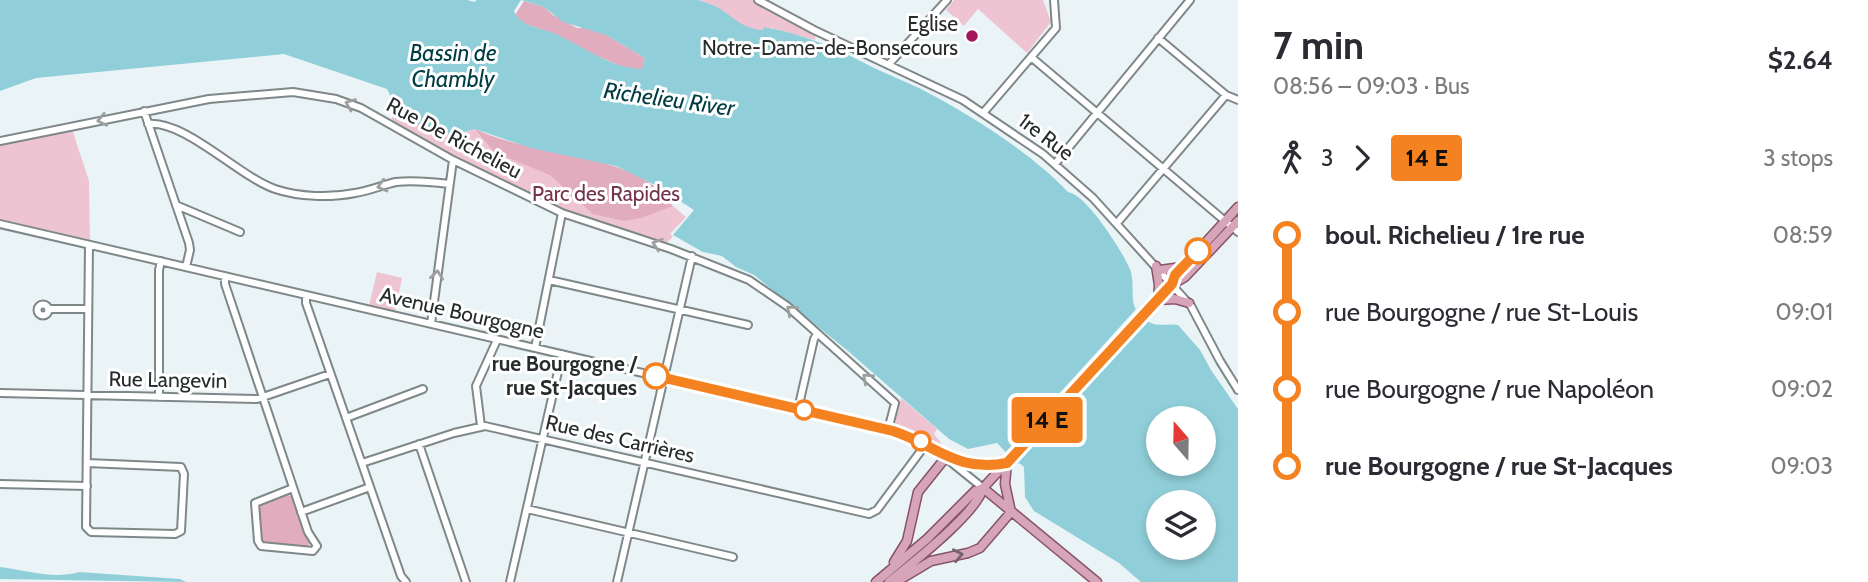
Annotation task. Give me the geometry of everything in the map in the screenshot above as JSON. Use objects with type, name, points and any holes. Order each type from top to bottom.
[{"type":"main road","points":[[1172,284],[1175,275],[1238,207]]},
{"type":"main road","points":[[882,580],[975,491],[983,488],[1172,284],[1189,274],[1236,227]]},
{"type":"main road","points":[[1158,300],[1158,268],[1185,266]]},
{"type":"main road","points":[[1158,300],[1175,299],[1189,303]]},
{"type":"main road","points":[[882,580],[906,545],[919,489],[946,457],[977,465],[1007,463]]},
{"type":"main road","points":[[1007,463],[1006,488],[1011,512]]},
{"type":"main road","points":[[983,488],[1097,582]]},
{"type":"main road","points":[[896,582],[926,563],[980,548],[1011,512]]},
{"type":"street","name":"1re Rue","points":[[758,0],[984,112],[1055,164],[1087,191],[1189,303],[1238,390]]},
{"type":"street","points":[[774,8],[780,0]]},
{"type":"street","points":[[889,64],[947,0]]},
{"type":"street","points":[[984,112],[1056,28],[1054,0]]},
{"type":"street","points":[[1055,164],[1190,0]]},
{"type":"street","points":[[1158,38],[1226,95],[1238,100]]},
{"type":"street","points":[[1031,57],[1225,221],[1236,227]]},
{"type":"street","name":"Rue De Richelieu","points":[[0,141],[209,99],[293,92],[313,94],[355,105],[453,160],[562,213],[691,256],[757,285],[787,306],[895,403],[888,430]]},
{"type":"street","points":[[1117,223],[1226,95]]},
{"type":"street","points":[[144,111],[189,246],[186,267]]},
{"type":"street","points":[[148,124],[189,136],[253,179],[290,193],[349,194],[396,182],[449,184]]},
{"type":"street","points":[[431,324],[453,160]]},
{"type":"street","points":[[176,205],[240,232]]},
{"type":"street","points":[[535,348],[562,213]]},
{"type":"street","name":"Avenue Bourgogne","points":[[0,224],[888,430],[926,444],[983,488]]},
{"type":"street","points":[[88,463],[177,465],[183,468],[183,528],[179,533],[91,532],[86,526],[89,245]]},
{"type":"street","points":[[618,582],[691,256]]},
{"type":"street","points":[[159,397],[161,261]]},
{"type":"street","points":[[225,276],[225,284],[262,398],[293,488],[309,535],[317,544],[316,550],[266,547],[258,543],[255,503],[293,488]]},
{"type":"street","points":[[549,280],[748,325]]},
{"type":"street","points":[[306,295],[330,374],[402,578],[406,582]]},
{"type":"street","points":[[48,309],[87,309]]},
{"type":"street","points":[[798,409],[817,334]]},
{"type":"street","points":[[481,426],[476,386],[497,340]]},
{"type":"street","points":[[510,582],[562,355]]},
{"type":"street","name":"Rue Langevin","points":[[0,393],[262,398],[330,374]]},
{"type":"street","points":[[346,418],[422,389]]},
{"type":"street","name":"Rue des Carrières","points":[[362,463],[481,426],[872,514],[926,444]]},
{"type":"street","points":[[419,444],[466,582]]},
{"type":"street","points":[[0,484],[87,486]]},
{"type":"street","points":[[301,512],[370,487]]},
{"type":"street","points":[[527,509],[733,557]]},
{"type":"green space","points":[[698,0],[758,0],[773,8],[776,13],[816,34],[815,40],[772,28],[759,31],[741,25],[717,7]]},
{"type":"green space","points":[[954,0],[1043,0],[1051,22],[1027,53],[978,9],[964,26],[946,10]]},
{"type":"green space","points":[[524,1],[544,7],[577,28],[588,28],[606,35],[645,58],[642,70],[627,69],[574,46],[557,35],[523,23],[515,15]]},
{"type":"green space","name":"Parc des Rapides","points":[[395,105],[423,128],[453,135],[475,129],[497,139],[531,148],[673,206],[686,217],[670,234],[673,236],[667,243],[558,208],[450,156],[391,122]]},
{"type":"green space","points":[[71,126],[89,181],[90,241],[0,221],[0,141]]},
{"type":"green space","points":[[475,129],[519,144],[587,158],[630,172],[653,185],[673,206],[641,218],[624,221],[593,214],[550,175],[494,152]]},
{"type":"green space","points":[[377,272],[402,278],[395,312],[369,306]]},
{"type":"green space","points":[[901,398],[937,429],[934,434],[941,443],[940,446],[894,427]]},
{"type":"green space","points":[[285,494],[293,497],[310,542],[308,547],[262,542],[257,506]]},
{"type":"water","points":[[0,0],[474,2],[477,0],[521,0],[698,0],[715,6],[749,28],[763,30],[764,27],[820,43],[919,88],[978,121],[1036,162],[1093,212],[1128,265],[1136,310],[1151,323],[1178,325],[1200,350],[1238,409],[1238,582],[1141,582],[1119,563],[1034,511],[1025,497],[1024,467],[1017,464],[997,443],[968,449],[949,439],[848,351],[754,275],[736,267],[722,256],[703,252],[673,235],[694,210],[653,184],[616,166],[531,148],[475,129],[453,135],[423,128],[395,105],[387,89],[284,54],[36,78],[0,91]],"holes":[[[521,0],[544,7],[563,22],[606,35],[645,58],[642,69],[608,61],[556,34],[526,24],[514,11]]]},
{"type":"water","points":[[0,567],[49,575],[79,572],[180,579],[186,582],[0,579]]},
{"type":"pier","points":[[1138,307],[1151,318],[1013,465],[1001,453],[1005,453]]},
{"type":"bus line","points":[[656,376],[893,431],[926,444],[946,457],[965,463],[990,466],[1007,463],[1172,284],[1175,275],[1198,251]]},
{"type":"place","name":"Eglise Notre-Dame-de-Bonsecours","points":[[972,36]]},
{"type":"place","name":"rue Bourgogne / rue St-Jacques","points":[[656,376]]},
{"type":"water label","name":"Bassin de Chambly","points":[[453,66]]},
{"type":"water label","name":"Richelieu River","points":[[669,99]]}]
